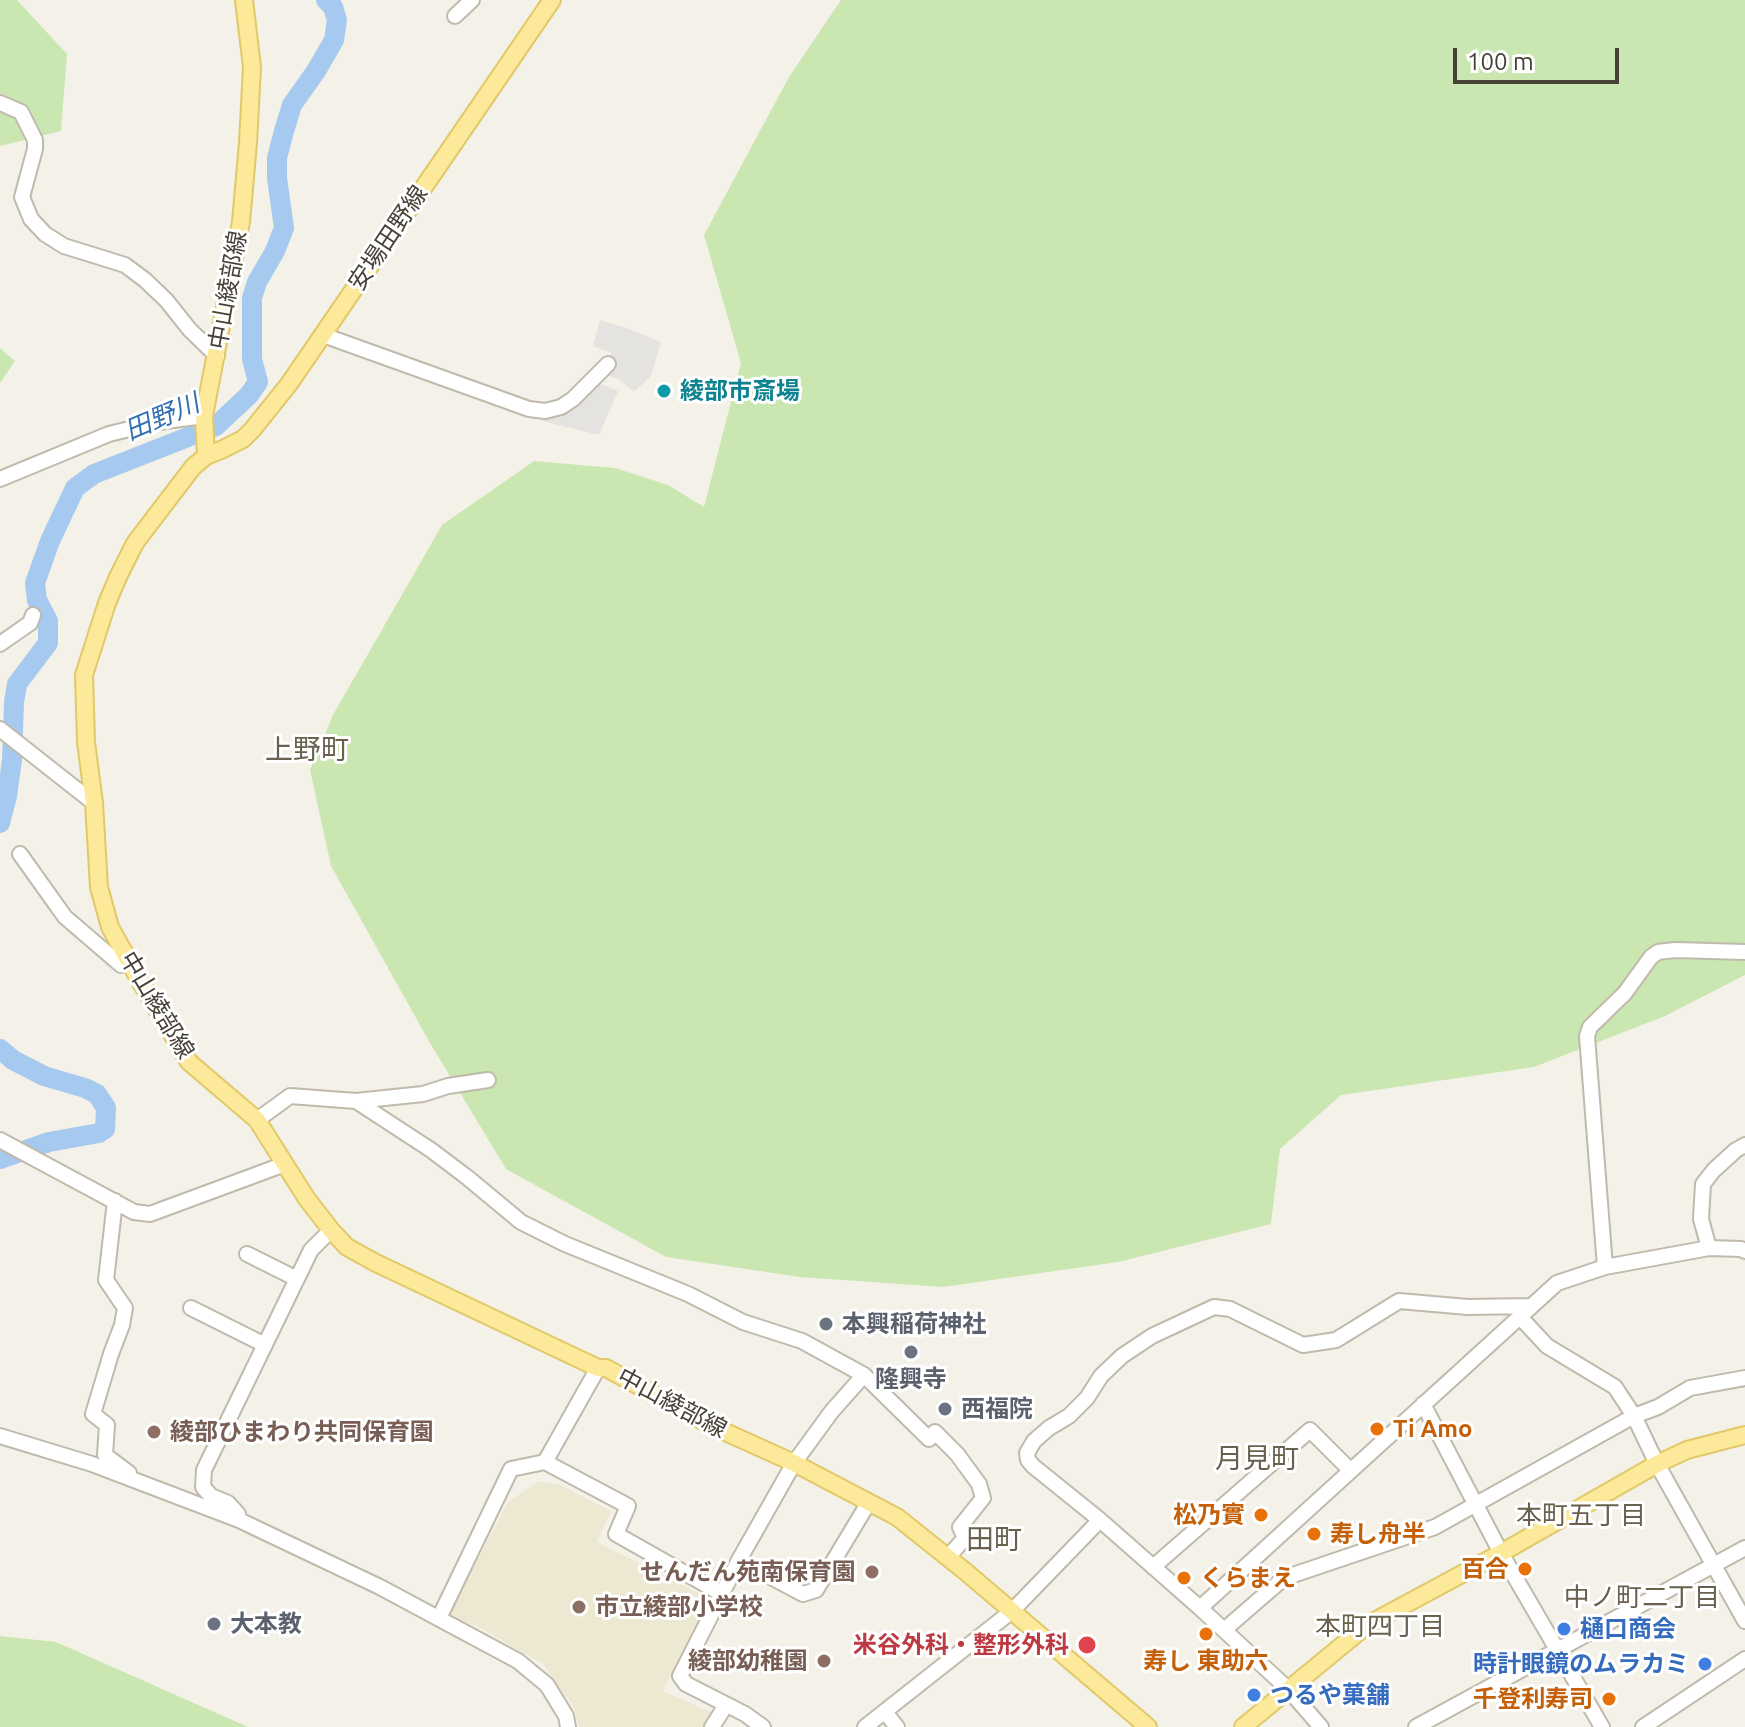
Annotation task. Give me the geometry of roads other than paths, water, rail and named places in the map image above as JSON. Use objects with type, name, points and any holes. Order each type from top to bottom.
[{"type":"main road","name":"中山綾部線","points":[[244,0],[252,67],[248,143],[241,222],[204,426],[206,456],[193,467],[135,543],[107,603],[84,675],[86,742],[94,803],[99,887],[110,927],[189,1062],[257,1120],[307,1199],[347,1247],[598,1368],[606,1368],[712,1426],[794,1463],[897,1517],[1148,1727]]},
{"type":"main road","name":"安場田野線","points":[[206,456],[243,439],[289,384],[552,0]]},
{"type":"main road","points":[[1243,1727],[1367,1625],[1657,1464],[1687,1450],[1745,1435]]},
{"type":"street","points":[[455,16],[472,0]]},
{"type":"street","points":[[0,103],[21,112],[35,140],[22,197],[31,219],[45,234],[64,246],[125,265],[166,300],[190,330],[217,356]]},
{"type":"street","points":[[323,335],[529,409],[545,411],[561,407],[573,399],[608,364]]},
{"type":"street","points":[[0,479],[109,434],[158,422],[204,426]]},
{"type":"street","points":[[0,644],[30,623],[33,615]]},
{"type":"street","points":[[0,729],[94,803]]},
{"type":"street","points":[[20,854],[65,917],[121,965],[128,960]]},
{"type":"street","points":[[1605,1267],[1587,1036],[1590,1027],[1625,993],[1658,952],[1745,952]]},
{"type":"street","points":[[257,1120],[290,1096],[356,1101],[423,1094],[448,1086],[488,1080]]},
{"type":"street","points":[[356,1101],[431,1150],[521,1222],[565,1244],[688,1294],[743,1322],[802,1341],[864,1375],[929,1439],[935,1432],[957,1454],[979,1484],[983,1498],[960,1527],[965,1538],[948,1557]]},
{"type":"street","points":[[0,1140],[134,1212],[150,1214],[285,1164]]},
{"type":"street","points":[[1709,1248],[1701,1219],[1703,1184],[1714,1170],[1745,1145]]},
{"type":"street","points":[[115,1201],[106,1280],[125,1308],[93,1414],[107,1425],[105,1455],[138,1481]]},
{"type":"street","points":[[239,1520],[238,1514],[228,1503],[211,1496],[203,1487],[204,1470],[311,1250],[331,1230]]},
{"type":"street","points":[[1200,1608],[1557,1283],[1605,1267],[1709,1248],[1745,1251]]},
{"type":"street","points":[[247,1254],[297,1279]]},
{"type":"street","points":[[1321,1727],[1288,1689],[1200,1608],[1033,1466],[1027,1453],[1034,1441],[1069,1416],[1087,1398],[1101,1376],[1122,1356],[1152,1336],[1214,1307],[1230,1309],[1303,1345],[1336,1340],[1399,1301],[1525,1312]]},
{"type":"street","points":[[191,1308],[265,1345]]},
{"type":"street","points":[[1525,1312],[1547,1346],[1615,1387],[1634,1416],[1657,1464],[1745,1621]]},
{"type":"street","points":[[545,1462],[598,1368]]},
{"type":"street","points":[[763,1727],[745,1714],[686,1684],[680,1676],[739,1560],[794,1463],[832,1411],[864,1375]]},
{"type":"street","points":[[1224,1630],[1284,1578],[1435,1527],[1690,1388],[1745,1378]]},
{"type":"street","points":[[1423,1404],[1501,1553],[1602,1727]]},
{"type":"street","points":[[1153,1567],[1310,1430],[1350,1470]]},
{"type":"street","points":[[0,1436],[92,1464],[239,1520],[380,1587],[518,1661],[547,1685],[566,1716],[568,1727]]},
{"type":"street","points":[[439,1618],[511,1469],[545,1462],[628,1506],[616,1534],[722,1594]]},
{"type":"street","points":[[739,1560],[803,1594],[816,1590],[869,1502]]},
{"type":"street","points":[[865,1727],[1012,1611],[1100,1520]]},
{"type":"street","points":[[1416,1727],[1745,1548]]},
{"type":"street","points":[[1643,1727],[1745,1659]]},
{"type":"street","points":[[712,1727],[726,1705]]},
{"type":"street","points":[[885,1712],[897,1727]]},
{"type":"waterway","name":"田野川","points":[[0,823],[12,760],[17,684],[48,643],[48,621],[37,600],[35,583],[50,541],[75,488],[94,474],[216,426],[249,395],[258,382],[252,359],[252,298],[284,228],[277,158],[292,105],[334,40],[337,20],[333,7],[326,0]]},
{"type":"waterway","name":"田野川","points":[[0,1049],[13,1060],[44,1076],[97,1094],[106,1108],[105,1129],[99,1133],[49,1142],[0,1159]]},
{"type":"place","name":"綾部市斎場","points":[[664,391]]},
{"type":"place","name":"本興稲荷神社","points":[[826,1324]]},
{"type":"place","name":"隆興寺","points":[[911,1352]]},
{"type":"place","name":"西福院","points":[[945,1409]]},
{"type":"place","name":"Ti Amo","points":[[1377,1429]]},
{"type":"place","name":"綾部ひまわり共同保育園","points":[[154,1432]]},
{"type":"place","name":"松乃實","points":[[1261,1515]]},
{"type":"place","name":"寿し舟半","points":[[1314,1534]]},
{"type":"place","name":"百合","points":[[1525,1569]]},
{"type":"place","name":"せんだん苑南保育園","points":[[872,1572]]},
{"type":"place","name":"くらまえ","points":[[1184,1578]]},
{"type":"place","name":"市立綾部小学校","points":[[579,1607]]},
{"type":"place","name":"大本教","points":[[214,1624]]},
{"type":"place","name":"樋口商会","points":[[1564,1629]]},
{"type":"place","name":"寿し 東助六","points":[[1206,1634]]},
{"type":"place","name":"米谷外科・整形外科","points":[[1087,1645]]},
{"type":"place","name":"綾部幼稚園","points":[[824,1661]]},
{"type":"place","name":"時計眼鏡のムラカミ","points":[[1705,1664]]},
{"type":"place","name":"つるや菓舗","points":[[1254,1695]]},
{"type":"place","name":"千登利寿司","points":[[1609,1699]]},
{"type":"district","name":"上野町","points":[[307,750]]},
{"type":"district","name":"月見町","points":[[1257,1459]]},
{"type":"district","name":"本町五丁目","points":[[1581,1515]]},
{"type":"district","name":"田町","points":[[994,1540]]},
{"type":"district","name":"中ノ町二丁目","points":[[1642,1597]]},
{"type":"district","name":"本町四丁目","points":[[1380,1626]]}]
